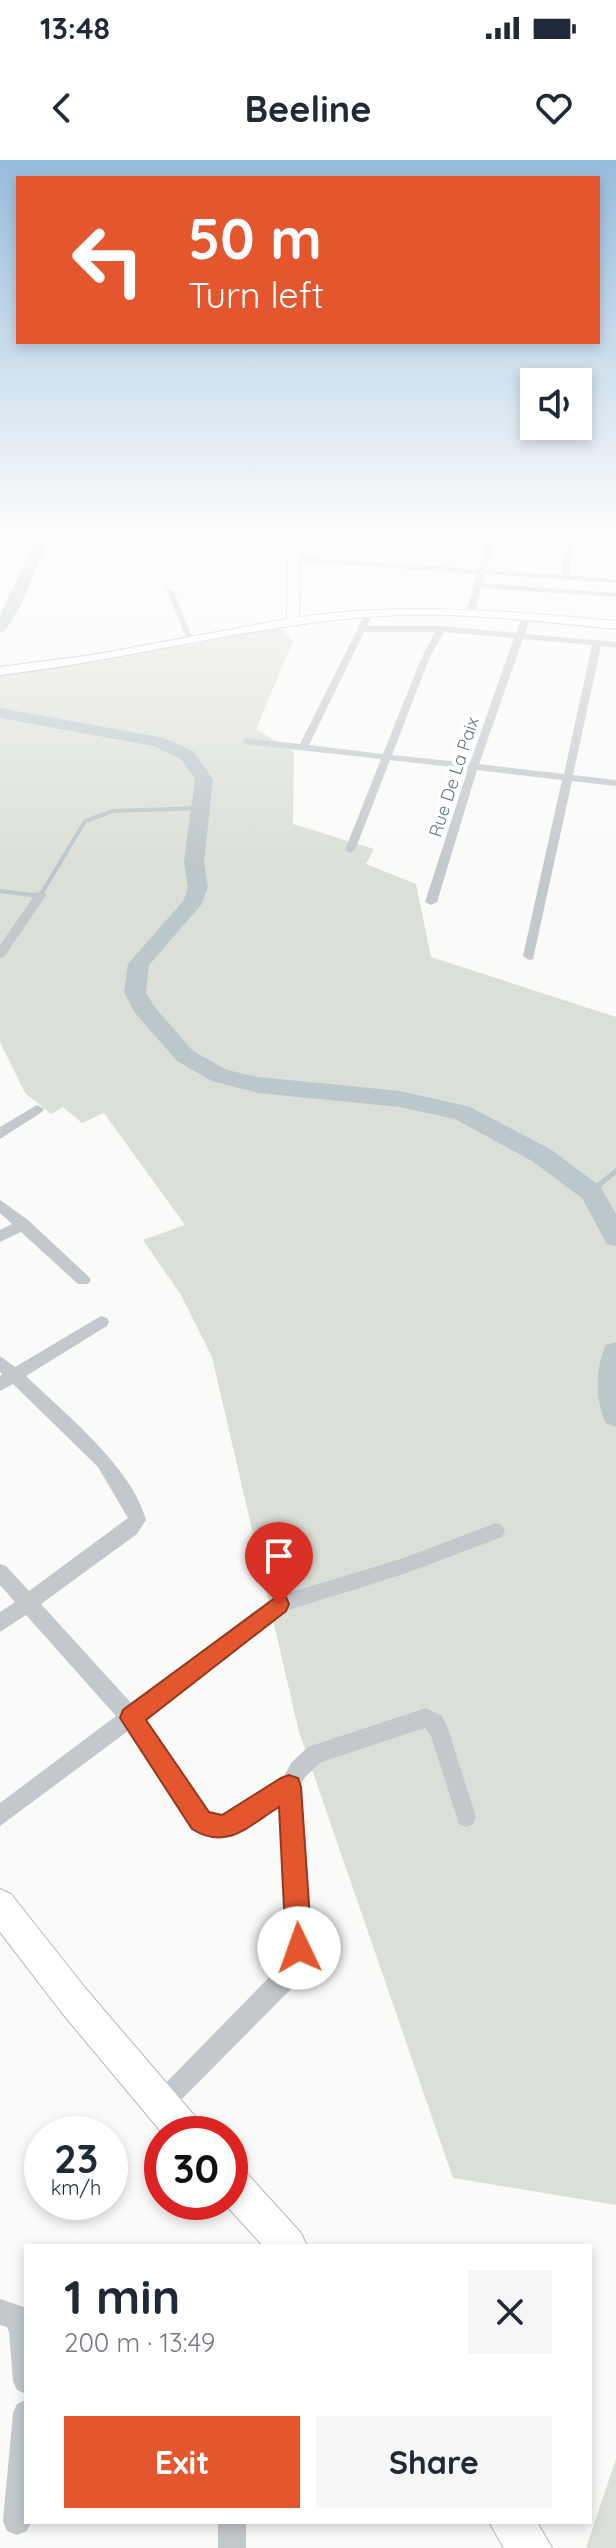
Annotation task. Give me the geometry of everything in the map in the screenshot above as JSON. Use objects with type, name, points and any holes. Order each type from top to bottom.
[{"type":"main road","points":[[0,671],[48,667],[157,646]]},
{"type":"main road","points":[[0,1905],[169,2116]]},
{"type":"main road","points":[[248,2202],[286,2244]]},
{"type":"main road","points":[[512,2524],[531,2548]]},
{"type":"street","points":[[303,748],[353,646]]},
{"type":"street","points":[[350,850],[432,646]]},
{"type":"street","name":"Rue De La Paix","points":[[431,902],[515,646]]},
{"type":"street","points":[[529,956],[596,646]]},
{"type":"street","points":[[246,741],[616,783]]},
{"type":"street","points":[[0,954],[41,894]]},
{"type":"street","points":[[0,1134],[37,1109]]},
{"type":"street","points":[[0,1205],[83,1280]]},
{"type":"street","points":[[0,1237],[23,1224]]},
{"type":"street","points":[[0,1623],[131,1528],[137,1520],[104,1462],[4,1374],[101,1322]]},
{"type":"street","points":[[0,1816],[279,1604],[401,1567],[496,1531]]},
{"type":"street","points":[[0,1572],[131,1718],[201,1820],[213,1828],[225,1827],[289,1787],[298,1770],[315,1754],[426,1718],[435,1723],[440,1733],[466,1817]]},
{"type":"street","points":[[159,2106],[291,1973],[298,1961],[289,1787]]},
{"type":"street","points":[[0,2312],[15,2316],[22,2332],[24,2356]]},
{"type":"street","points":[[17,2521],[24,2437]]},
{"type":"street","points":[[232,2524],[232,2548]]},
{"type":"shaded area","points":[[180,646],[291,646],[256,729],[294,752],[293,824],[374,849],[366,864],[416,884],[431,957],[616,1017],[616,2205],[453,2178],[299,1732],[212,1357],[181,1295],[143,1240],[185,1225],[104,1113],[82,1123],[63,1107],[51,1114],[25,1093],[0,1042],[0,674],[94,663]]},
{"type":"shaded area","points":[[616,2459],[616,2548],[586,2548]]},
{"type":"waterway","points":[[0,713],[158,742],[187,755],[204,779],[194,862],[198,887],[194,901],[139,964],[135,992],[143,1008],[185,1056],[220,1076],[258,1085],[400,1099],[462,1113],[541,1155],[591,1192],[616,1237]]},
{"type":"waterway","points":[[0,891],[40,896],[85,821],[113,811],[201,808]]},
{"type":"waterway","points":[[591,1192],[616,1171]]},
{"type":"waterway","points":[[616,1353],[612,1389],[616,1415]]},
{"type":"route","points":[[279,1604],[131,1718],[201,1820],[213,1828],[225,1827],[289,1787],[299,1948]]}]
